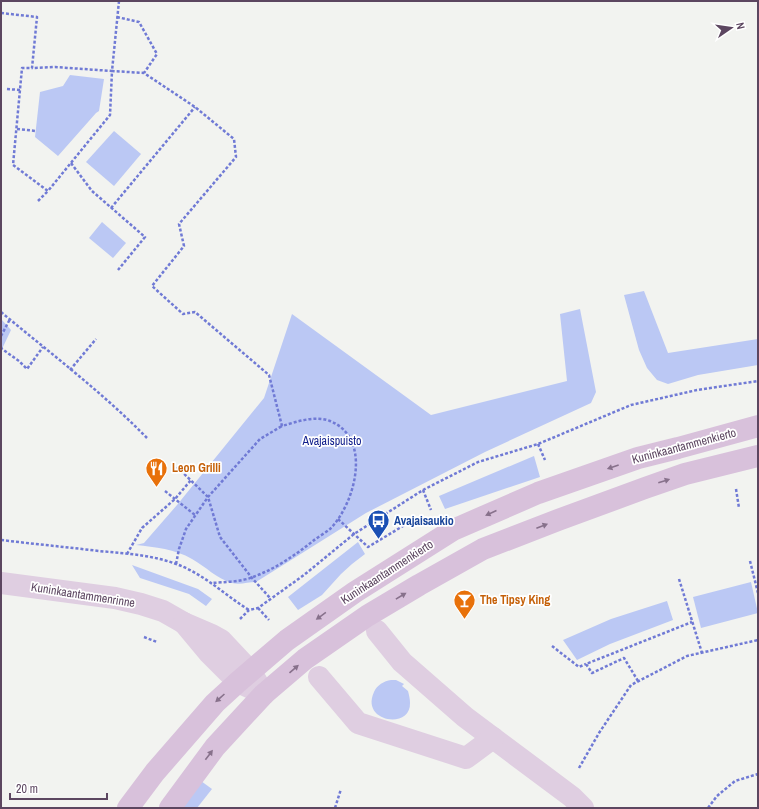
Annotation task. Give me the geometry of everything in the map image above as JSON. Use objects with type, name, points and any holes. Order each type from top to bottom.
[{"type":"street","name":"Kuninkaantammenkierto","points":[[128,808],[156,772],[215,703],[288,640],[355,592],[453,530],[538,493],[638,458],[758,426]]},
{"type":"street","points":[[170,808],[215,747],[264,694],[305,659],[368,616],[419,585],[483,549],[685,474],[758,456]]},
{"type":"street","name":"Kuninkaantammenrinne","points":[[1,583],[115,598],[163,611],[184,623],[221,640],[245,677],[264,694]]},
{"type":"street","points":[[377,631],[402,662],[465,717],[572,797],[583,808]]},
{"type":"street","points":[[319,677],[358,723],[466,758],[493,738]]},
{"type":"path","points":[[38,201],[110,116],[112,71],[119,1]]},
{"type":"path","points":[[1,13],[37,18],[32,68]]},
{"type":"path","points":[[117,17],[139,22],[156,54],[144,73]]},
{"type":"path","points":[[48,191],[13,165],[22,68],[56,66],[144,73],[196,107],[234,139],[236,157],[179,224],[184,246],[152,286],[183,314],[195,312],[269,375],[282,426]]},
{"type":"path","points":[[7,89],[20,90]]},
{"type":"path","points":[[111,208],[196,107]]},
{"type":"path","points":[[16,129],[36,131]]},
{"type":"path","points":[[71,163],[92,191],[145,237],[118,270]]},
{"type":"path","points":[[1,312],[132,423],[147,438]]},
{"type":"path","points":[[1,336],[10,319]]},
{"type":"path","points":[[70,370],[96,339]]},
{"type":"path","points":[[1,347],[27,369],[43,347]]},
{"type":"path","points":[[1,540],[154,557],[189,569],[249,610],[258,608],[304,575],[354,534],[423,490],[478,462],[538,444],[623,408],[697,390],[758,380]]},
{"type":"path","points":[[176,564],[179,549],[186,529],[194,515],[208,497],[260,439],[282,426],[304,421],[320,419],[329,421],[341,427],[347,434],[354,451],[356,473],[345,506],[338,519],[330,529],[288,560],[252,578],[211,583]]},
{"type":"path","points":[[177,467],[208,497],[220,537],[252,578],[270,598]]},
{"type":"path","points":[[127,554],[142,528],[175,499],[192,480]]},
{"type":"path","points":[[734,483],[739,508]]},
{"type":"path","points":[[423,490],[432,510],[426,513]]},
{"type":"path","points":[[165,491],[194,515]]},
{"type":"path","points":[[338,519],[368,546],[408,522]]},
{"type":"path","points":[[750,561],[758,592]]},
{"type":"path","points":[[679,579],[702,653]]},
{"type":"path","points":[[552,646],[579,667],[692,622]]},
{"type":"path","points":[[140,635],[162,644]]},
{"type":"path","points":[[565,793],[599,733],[631,685],[688,656],[758,640]]},
{"type":"path","points":[[586,664],[592,673],[624,658],[638,681]]},
{"type":"path","points":[[708,808],[717,796],[735,782],[758,774]]},
{"type":"path","points":[[335,808],[341,789]]},
{"type":"green space","points":[[70,75],[104,79],[99,111],[58,156],[35,137],[40,92],[63,86]]},
{"type":"green space","points":[[114,131],[141,154],[114,186],[86,162]]},
{"type":"green space","points":[[102,222],[126,243],[113,258],[89,238]]},
{"type":"green space","points":[[644,291],[668,353],[758,339],[758,365],[698,375],[668,384],[657,380],[647,368],[639,350],[624,295]]},
{"type":"green space","name":"Avajaispuisto","points":[[580,309],[596,392],[591,403],[485,452],[366,513],[256,582],[238,584],[232,583],[221,579],[197,562],[179,553],[136,545],[144,543],[264,398],[292,314],[431,415],[567,381],[560,314]]},
{"type":"green space","points":[[2,320],[11,330],[2,349],[1,359]]},
{"type":"green space","points":[[534,456],[540,477],[445,509],[439,496]]},
{"type":"green space","points":[[358,542],[365,554],[341,574],[322,595],[298,610],[288,597]]},
{"type":"green space","points":[[132,565],[198,589],[212,599],[206,606],[189,594],[140,578]]},
{"type":"green space","points":[[751,582],[758,613],[701,628],[693,597]]},
{"type":"green space","points":[[667,601],[673,620],[610,644],[577,660],[563,640],[611,619]]},
{"type":"green space","points":[[396,680],[404,684],[402,686],[408,691],[410,703],[408,712],[403,717],[387,719],[380,716],[374,710],[372,702],[374,692],[377,687],[383,682]]},
{"type":"green space","points":[[201,781],[212,789],[197,808],[181,808]]},
{"type":"place","name":"Leon Grilli","points":[[157,488]]},
{"type":"place","name":"Avajaisaukio","points":[[378,540]]},
{"type":"place","name":"The Tipsy King","points":[[465,620]]}]
